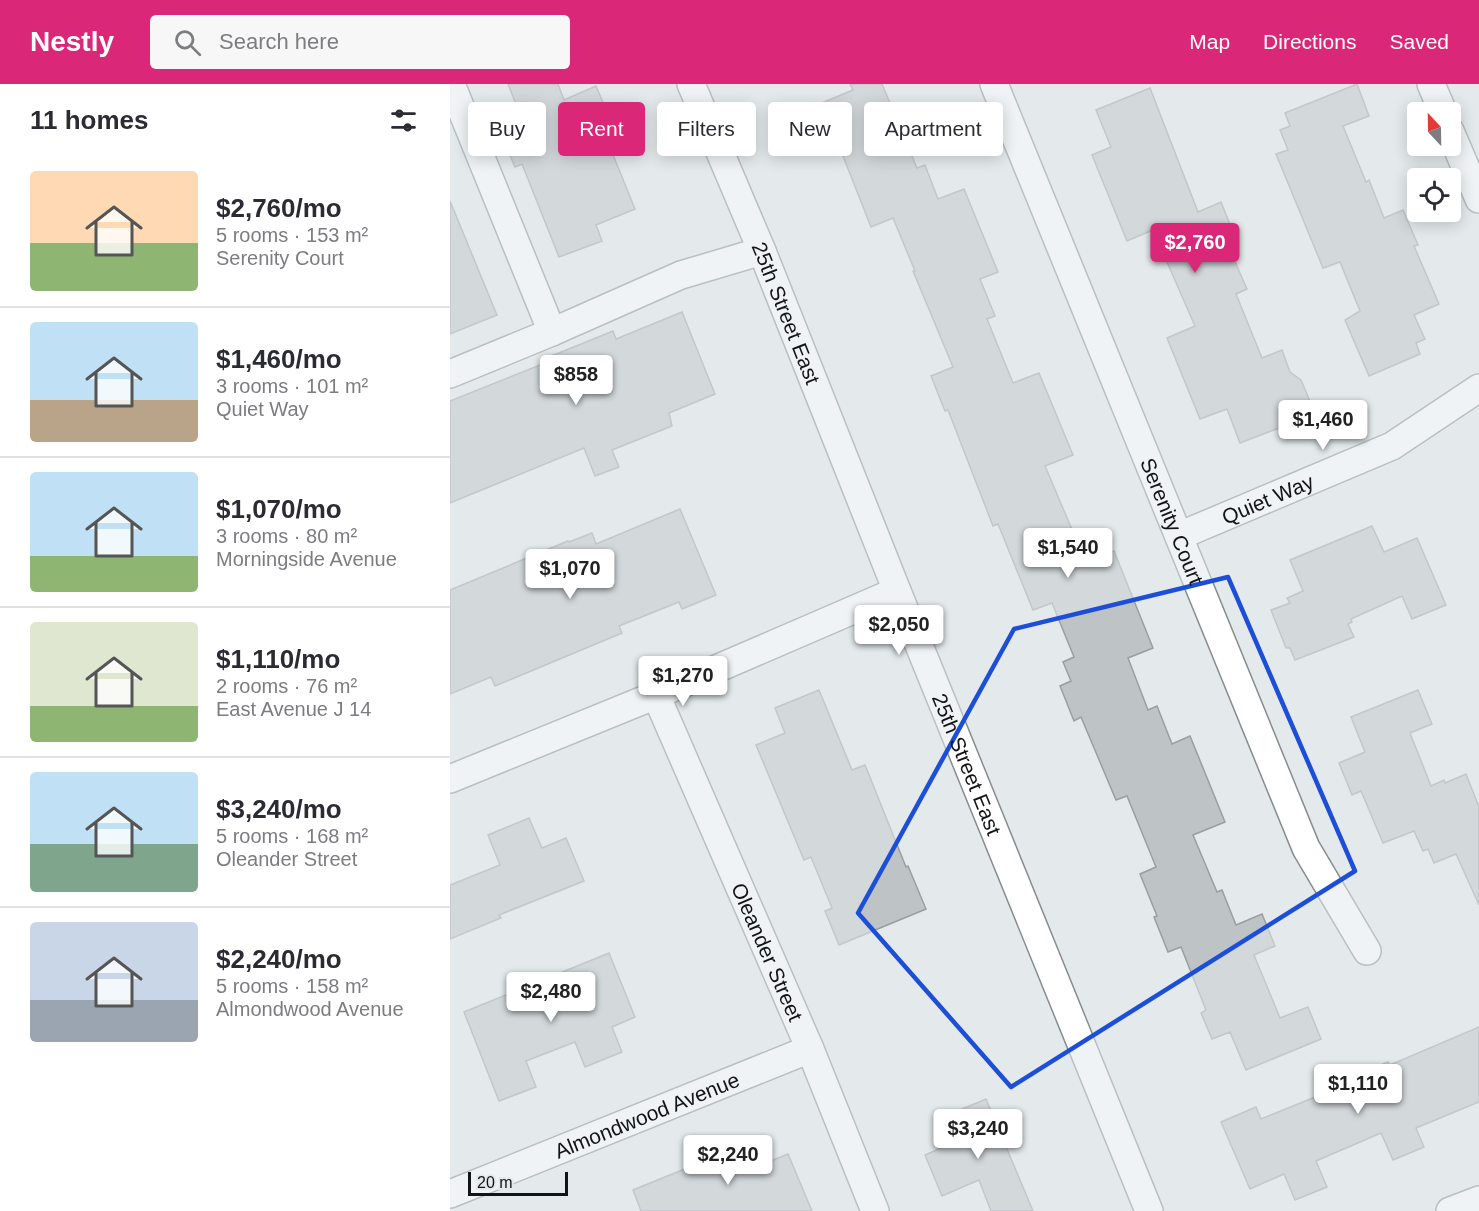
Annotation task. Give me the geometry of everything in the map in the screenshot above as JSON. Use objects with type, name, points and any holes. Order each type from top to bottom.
[{"type":"street","points":[[452,84],[552,332]]},
{"type":"street","name":"25th Street East","points":[[691,84],[762,251],[897,591],[1149,1211]]},
{"type":"street","name":"Serenity Court","points":[[994,84],[1305,848],[1367,951]]},
{"type":"street","points":[[1431,84],[1439,102]]},
{"type":"street","points":[[1461,156],[1479,199]]},
{"type":"street","points":[[450,374],[681,275],[762,251]]},
{"type":"street","name":"Quiet Way","points":[[1179,536],[1392,446],[1479,388]]},
{"type":"street","points":[[450,779],[897,591]]},
{"type":"street","name":"Oleander Street","points":[[656,694],[810,1049],[875,1211]]},
{"type":"street","name":"Almondwood Avenue","points":[[450,1194],[810,1049]]},
{"type":"highlighted area","points":[[1228,577],[1355,871],[1011,1087],[858,913],[1014,629]]},
{"type":"building","points":[[508,84],[558,84],[564,100],[596,86],[603,102],[558,102],[558,156],[614,156],[635,209],[596,225],[602,241],[559,257],[522,164],[515,167],[510,156],[546,156],[546,102],[515,102]]},
{"type":"building","points":[[850,84],[882,84],[890,102],[864,102],[864,156],[912,156],[917,168],[925,165],[938,199],[964,189],[998,272],[980,279],[995,316],[987,319],[1013,383],[1039,373],[1073,455],[1045,466],[1076,539],[1080,538],[1090,561],[1114,551],[1153,648],[1128,658],[1148,710],[1157,706],[1172,744],[1190,736],[1225,822],[1193,835],[1217,892],[1222,890],[1236,925],[1262,914],[1275,946],[1254,955],[1280,1018],[1308,1007],[1321,1039],[1246,1070],[1230,1032],[1212,1039],[1201,1013],[1206,1010],[1181,947],[1168,952],[1154,917],[1157,916],[1140,874],[1156,867],[1127,796],[1116,800],[1081,717],[1074,721],[1060,686],[1071,681],[1063,662],[1074,657],[1052,603],[1033,610],[998,524],[993,526],[948,410],[945,411],[931,376],[953,367],[913,271],[915,271],[893,218],[871,227],[843,156],[852,156],[852,102],[824,102],[853,90]]},
{"type":"building","points":[[1357,84],[1369,116],[1343,126],[1384,218],[1403,210],[1418,245],[1414,246],[1439,304],[1414,315],[1425,339],[1416,343],[1420,354],[1369,376],[1345,320],[1360,311],[1340,262],[1323,268],[1276,154],[1288,150],[1280,130],[1290,126],[1285,113]]},
{"type":"building","points":[[1150,88],[1198,212],[1221,202],[1235,237],[1226,241],[1247,289],[1236,294],[1262,358],[1282,350],[1290,372],[1301,380],[1314,411],[1283,424],[1284,426],[1240,443],[1227,409],[1200,419],[1167,338],[1195,326],[1153,230],[1127,241],[1092,155],[1111,147],[1096,110]]},
{"type":"building","points":[[450,201],[497,315],[450,334]]},
{"type":"building","points":[[682,312],[715,394],[669,413],[672,426],[612,450],[619,467],[595,476],[584,448],[450,503],[450,401],[545,363],[544,359],[613,331],[616,339]]},
{"type":"building","points":[[680,509],[716,595],[682,609],[679,602],[619,626],[622,633],[495,686],[491,677],[450,694],[450,590],[568,541],[592,533],[596,544]]},
{"type":"building","points":[[1372,526],[1384,552],[1417,538],[1446,605],[1412,619],[1402,596],[1351,619],[1352,622],[1348,624],[1354,637],[1295,660],[1290,648],[1286,648],[1271,610],[1290,603],[1287,598],[1303,591],[1290,560]]},
{"type":"building","points":[[819,690],[852,770],[865,765],[906,867],[908,866],[926,909],[839,945],[825,911],[832,908],[811,857],[804,860],[756,745],[785,733],[775,708]]},
{"type":"building","points":[[1418,690],[1432,724],[1410,733],[1431,786],[1466,774],[1479,807],[1479,905],[1456,854],[1434,863],[1428,849],[1423,851],[1414,831],[1383,843],[1361,791],[1352,795],[1339,763],[1365,752],[1351,717]]},
{"type":"building","points":[[529,818],[542,848],[566,838],[584,881],[499,915],[501,918],[450,939],[450,885],[500,865],[488,835]]},
{"type":"building","points":[[609,953],[635,1017],[612,1027],[622,1052],[585,1067],[575,1042],[526,1061],[536,1087],[499,1101],[464,1012]]},
{"type":"building","points":[[1479,1027],[1479,1102],[1416,1128],[1424,1147],[1393,1160],[1381,1133],[1316,1161],[1327,1187],[1295,1200],[1284,1174],[1250,1189],[1221,1122],[1256,1107],[1261,1119],[1325,1093],[1323,1089],[1388,1062],[1390,1065]]},
{"type":"building","points":[[986,1099],[1033,1211],[991,1211],[979,1180],[942,1196],[925,1155],[953,1143],[943,1117]]},
{"type":"building","points":[[751,1142],[761,1165],[788,1154],[812,1211],[641,1211],[633,1190]]}]
